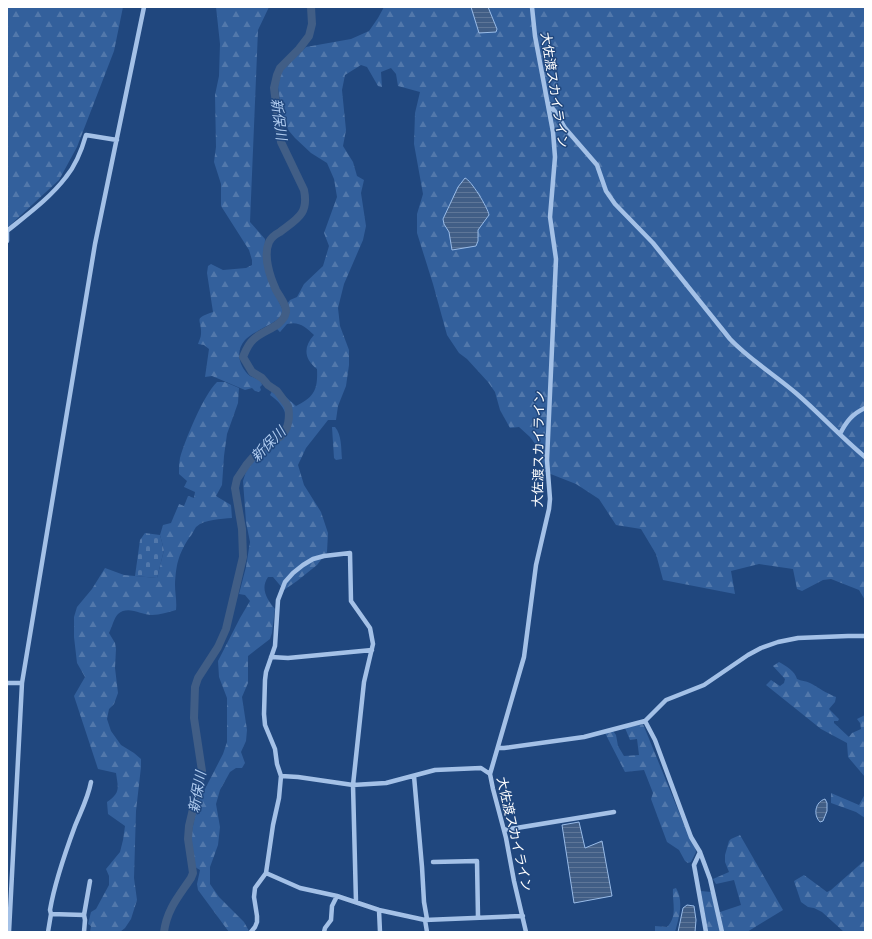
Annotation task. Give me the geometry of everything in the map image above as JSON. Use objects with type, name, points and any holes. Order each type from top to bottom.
[{"type":"street","points":[[9,932],[22,683],[95,244],[144,7]]},
{"type":"street","name":"大佐渡スカイライン","points":[[526,932],[504,830],[490,774],[524,657],[536,565],[550,499],[547,460],[556,259],[550,217],[555,157],[553,132],[535,36],[532,7]]},
{"type":"street","points":[[548,103],[557,114],[565,128],[597,165],[606,191],[615,204],[653,243],[730,339],[741,351],[797,394],[865,457]]},
{"type":"street","points":[[7,241],[7,231],[34,209],[67,176],[81,149],[86,135],[116,140]]},
{"type":"street","points":[[840,434],[850,418],[856,412],[865,408]]},
{"type":"street","points":[[251,932],[255,927],[257,916],[254,897],[255,888],[266,873],[273,825],[280,798],[281,776],[277,764],[275,749],[266,725],[264,714],[265,680],[274,646],[278,600],[285,582],[293,573],[313,559],[324,556],[350,554],[351,601],[370,628],[374,644],[364,682],[353,785],[356,902]]},
{"type":"street","points":[[498,748],[584,737],[646,721],[666,700],[704,685],[737,662],[761,648],[792,639],[865,636]]},
{"type":"street","points":[[271,657],[288,658],[372,650]]},
{"type":"street","points":[[7,683],[22,683]]},
{"type":"street","points":[[646,721],[710,878],[722,932]]},
{"type":"street","points":[[281,776],[353,785],[386,783],[435,770],[481,768],[490,774]]},
{"type":"street","points":[[414,776],[427,932]]},
{"type":"street","points":[[48,932],[51,914],[50,910],[55,885],[76,826],[84,809],[91,782]]},
{"type":"street","points":[[504,830],[614,812]]},
{"type":"street","points":[[700,852],[694,865],[706,932]]},
{"type":"street","points":[[433,862],[477,861],[478,917]]},
{"type":"street","points":[[266,873],[300,888],[337,896],[379,910],[426,920],[523,916]]},
{"type":"street","points":[[84,932],[84,915],[90,881]]},
{"type":"street","points":[[324,932],[331,920],[332,906],[337,896]]},
{"type":"street","points":[[379,910],[380,932]]},
{"type":"street","points":[[51,914],[84,915]]},
{"type":"green space","points":[[7,7],[123,7],[114,51],[77,147],[59,180],[7,228]]},
{"type":"green space","points":[[216,7],[269,7],[258,30],[250,222],[265,239],[269,276],[283,310],[281,316],[277,320],[255,332],[245,340],[240,349],[239,354],[243,368],[250,376],[261,381],[262,385],[259,392],[252,388],[245,390],[212,376],[205,377],[209,349],[204,345],[198,344],[201,335],[200,318],[213,312],[207,273],[208,266],[211,264],[223,270],[246,268],[252,265],[249,250],[221,206],[221,184],[214,162],[216,147],[215,95],[219,76],[220,44]]},
{"type":"green space","points":[[384,7],[865,7],[865,600],[859,590],[831,579],[823,580],[802,591],[797,589],[793,569],[759,564],[731,571],[735,594],[663,580],[656,554],[641,529],[616,525],[599,499],[576,484],[543,471],[540,450],[530,437],[519,427],[510,428],[500,410],[495,392],[467,359],[459,353],[447,335],[417,233],[417,214],[423,194],[414,144],[415,113],[420,92],[398,86],[396,74],[391,68],[381,72],[382,87],[378,86],[367,67],[361,65],[345,75],[342,90],[346,130],[343,146],[353,162],[357,176],[364,180],[361,193],[366,226],[363,240],[344,284],[338,308],[340,326],[349,350],[349,365],[346,386],[338,406],[336,420],[328,420],[306,448],[298,465],[304,485],[321,512],[328,533],[327,552],[317,565],[284,590],[273,577],[268,577],[266,581],[266,594],[275,609],[270,639],[248,656],[248,683],[242,697],[247,730],[246,741],[241,752],[245,763],[242,768],[236,768],[230,772],[220,790],[216,804],[220,827],[218,845],[210,867],[210,884],[219,897],[244,922],[249,931],[229,932],[198,890],[197,884],[200,870],[195,867],[191,836],[197,805],[223,754],[227,742],[227,698],[219,677],[218,661],[250,601],[245,595],[239,594],[246,567],[250,542],[246,522],[243,481],[251,456],[260,443],[282,431],[285,423],[286,414],[278,402],[270,395],[272,391],[278,390],[296,406],[311,396],[316,388],[317,369],[307,357],[306,353],[310,339],[314,335],[305,327],[295,323],[287,324],[280,332],[277,329],[285,319],[288,312],[287,304],[290,300],[297,297],[304,284],[323,266],[329,246],[324,233],[337,197],[334,179],[327,163],[311,153],[295,138],[289,131],[282,117],[278,87],[280,75],[284,68],[306,47],[351,39],[369,31]]},
{"type":"green space","points":[[217,382],[225,382],[239,388],[238,403],[227,434],[222,485],[216,496],[231,505],[232,518],[213,520],[200,524],[196,527],[185,544],[178,560],[176,572],[176,610],[152,615],[130,610],[122,611],[115,618],[109,633],[115,643],[116,649],[115,668],[118,693],[114,704],[109,709],[107,719],[111,731],[121,745],[141,759],[136,811],[134,878],[137,900],[131,919],[125,928],[120,932],[90,932],[91,926],[88,924],[91,912],[96,909],[109,885],[109,876],[106,869],[120,852],[125,826],[108,814],[107,802],[115,795],[118,789],[116,773],[98,769],[74,696],[85,677],[77,663],[74,637],[74,617],[77,607],[92,589],[105,568],[124,575],[157,578],[164,550],[160,535],[163,525],[171,523],[179,504],[184,506],[188,496],[194,498],[195,492],[184,487],[187,481],[179,474],[180,458],[190,429],[206,396]]},
{"type":"green space","points":[[332,427],[335,427],[339,434],[342,459],[336,460],[334,458]]},
{"type":"green space","points":[[145,533],[160,535],[164,550],[157,578],[135,576],[140,540]]},
{"type":"green space","points":[[779,662],[792,671],[797,679],[810,683],[836,697],[835,702],[829,709],[839,719],[838,721],[834,721],[834,723],[849,737],[852,733],[861,729],[860,723],[857,719],[865,715],[865,777],[848,757],[847,743],[821,729],[766,685],[771,680],[780,686],[784,683],[785,679],[773,666]]},
{"type":"green space","points":[[643,724],[685,827],[695,847],[696,852],[691,862],[688,863],[685,861],[679,850],[667,842],[651,799],[653,793],[644,770],[625,772],[605,733],[613,731],[616,735],[618,746],[624,756],[639,755],[637,739],[630,740],[625,728]]},
{"type":"green space","points":[[831,793],[859,805],[865,794],[865,818],[856,812],[831,803]]},
{"type":"green space","points":[[740,835],[783,910],[747,932],[724,932],[720,912],[741,905],[734,880],[716,884],[713,879],[729,872],[725,862],[725,855],[729,841]]},
{"type":"green space","points":[[865,860],[865,932],[844,932],[822,912],[808,907],[801,902],[794,881],[804,875],[827,892]]},
{"type":"green space","points":[[676,888],[680,898],[680,904],[675,932],[655,932],[655,926],[667,927],[670,923],[674,909],[673,889]]},
{"type":"green space","points":[[701,891],[711,892],[720,932],[708,932]]},
{"type":"shaded area","points":[[471,7],[488,7],[497,29],[496,32],[479,33]]},
{"type":"shaded area","points":[[465,178],[479,195],[489,215],[478,230],[478,241],[476,246],[452,250],[449,232],[443,219],[458,187]]},
{"type":"shaded area","points":[[825,799],[827,803],[827,811],[823,821],[820,822],[816,816],[816,809],[819,803]]},
{"type":"shaded area","points":[[579,822],[585,848],[602,841],[612,896],[574,903],[562,825]]},
{"type":"shaded area","points":[[687,905],[694,906],[696,920],[695,932],[678,932],[683,908]]},
{"type":"waterway","name":"新保川","points":[[164,932],[168,916],[193,873],[188,839],[189,826],[202,771],[194,718],[195,687],[198,678],[218,647],[226,629],[243,557],[242,529],[235,488],[237,479],[260,449],[284,433],[288,422],[288,406],[277,391],[268,385],[262,378],[252,372],[243,357],[247,347],[252,341],[277,325],[284,317],[286,312],[270,273],[267,260],[267,248],[272,238],[300,215],[305,205],[305,198],[304,190],[281,142],[274,88],[280,68],[299,49],[309,36],[312,24],[311,7]]}]
